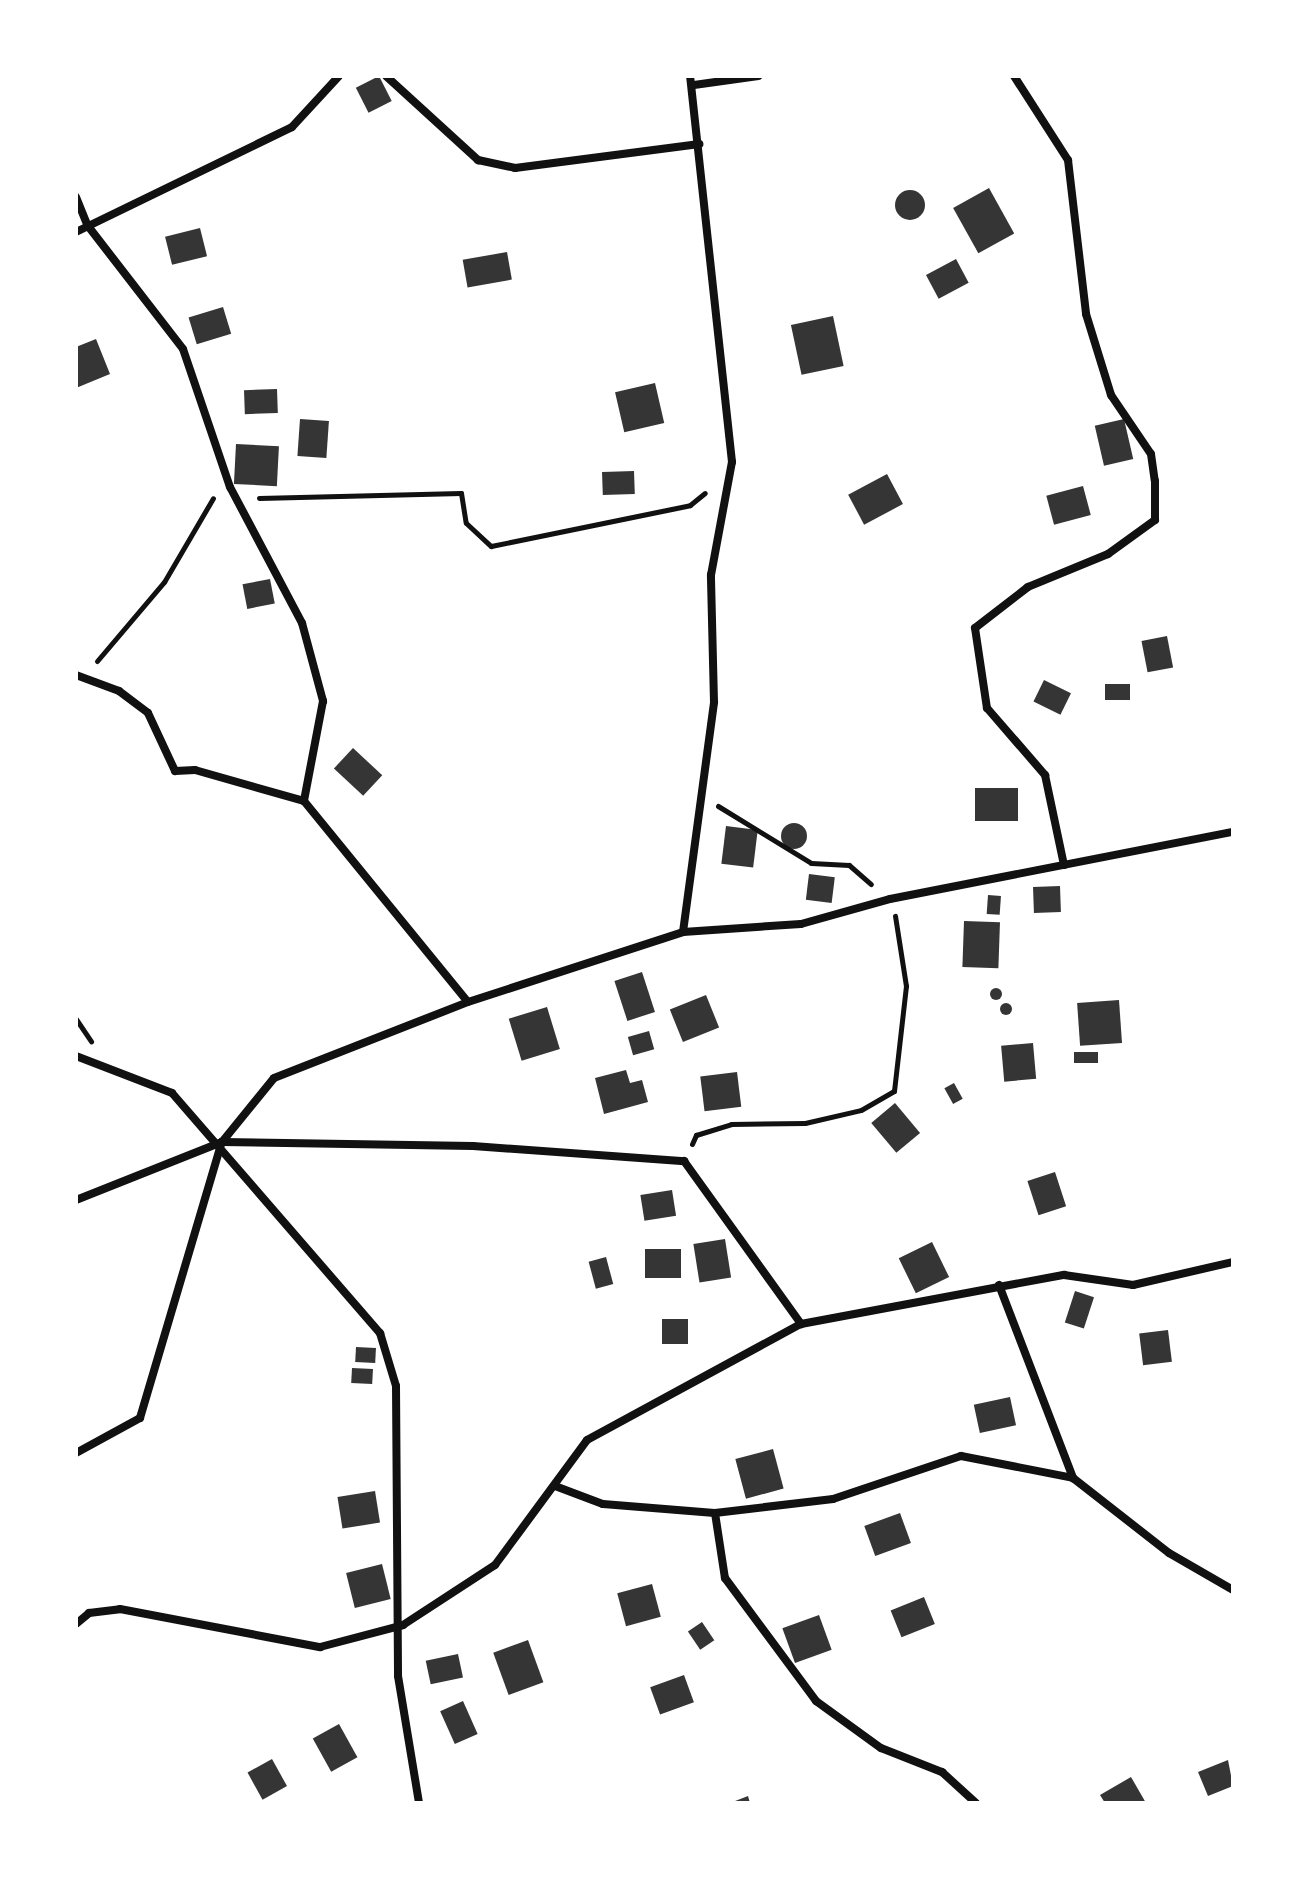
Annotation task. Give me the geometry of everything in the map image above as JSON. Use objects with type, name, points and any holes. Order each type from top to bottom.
[{"type":"street","points":[[76,232],[292,127],[339,76]]},
{"type":"street","points":[[386,76],[478,160],[515,168],[699,144]]},
{"type":"street","points":[[683,932],[714,702],[711,575],[732,462],[692,80],[758,76]]},
{"type":"street","points":[[1014,76],[1068,160],[1086,314],[1111,395],[1151,454],[1155,481],[1155,520],[1108,554],[1028,587],[975,628],[987,708],[1045,775],[1064,865]]},
{"type":"street","points":[[76,197],[88,226],[183,349],[235,495],[302,623],[323,701],[304,801]]},
{"type":"street","points":[[78,675],[119,691],[148,713],[175,771],[195,770],[304,801],[468,1002]]},
{"type":"street","points":[[76,1453],[140,1418],[222,1142],[274,1078],[468,1002],[683,932],[801,924],[890,899],[1233,832]]},
{"type":"street","points":[[76,1056],[172,1093],[222,1142],[380,1333],[396,1386],[403,1625],[398,1676],[419,1803]]},
{"type":"street","points":[[76,1200],[222,1142],[473,1146],[684,1161],[801,1324]]},
{"type":"street","points":[[76,1624],[89,1613],[120,1609],[320,1647],[403,1625],[495,1565],[587,1440],[801,1324],[1064,1275],[1133,1285],[1233,1262]]},
{"type":"street","points":[[999,1285],[1073,1478]]},
{"type":"street","points":[[555,1486],[603,1504],[715,1513],[833,1499],[961,1456],[1073,1478],[1169,1553],[1233,1590]]},
{"type":"street","points":[[715,1513],[725,1578],[816,1701],[881,1748],[942,1772],[976,1803]]},
{"type":"path","points":[[78,675],[164,582],[211,499],[235,495],[461,493],[466,523],[491,546],[690,505],[732,462]]},
{"type":"path","points":[[684,1161],[696,1135],[731,1124],[805,1123],[861,1110],[894,1091],[906,986],[890,899],[849,865],[811,863],[702,793]]},
{"type":"building","points":[[379,76],[392,101],[369,113],[356,88]]},
{"type":"building","points":[[989,188],[1014,233],[978,253],[953,208]]},
{"type":"building","points":[[910,190],[920,195],[925,205],[920,215],[910,220],[900,215],[895,205],[900,195]]},
{"type":"building","points":[[200,228],[207,256],[172,265],[165,237]]},
{"type":"building","points":[[507,252],[512,280],[468,287],[463,260]]},
{"type":"building","points":[[956,259],[969,283],[939,299],[926,275]]},
{"type":"building","points":[[223,307],[231,334],[197,344],[189,318]]},
{"type":"building","points":[[833,316],[844,366],[802,375],[791,325]]},
{"type":"building","points":[[96,339],[110,374],[76,388],[76,347]]},
{"type":"building","points":[[655,383],[664,423],[624,432],[615,392]]},
{"type":"building","points":[[277,389],[278,413],[245,414],[244,390]]},
{"type":"building","points":[[300,419],[329,421],[326,458],[297,456]]},
{"type":"building","points":[[1124,419],[1133,459],[1104,466],[1095,426]]},
{"type":"building","points":[[236,444],[279,446],[277,486],[234,484]]},
{"type":"building","points":[[634,471],[635,494],[603,495],[602,472]]},
{"type":"building","points":[[887,474],[903,504],[864,525],[848,495]]},
{"type":"building","points":[[1083,486],[1091,515],[1054,525],[1046,496]]},
{"type":"building","points":[[270,579],[275,604],[247,609],[243,584]]},
{"type":"building","points":[[1167,636],[1173,667],[1148,672],[1141,641]]},
{"type":"building","points":[[1044,680],[1071,693],[1060,715],[1033,702]]},
{"type":"building","points":[[1105,684],[1130,684],[1130,700],[1105,700]]},
{"type":"building","points":[[353,748],[382,775],[363,796],[334,768]]},
{"type":"building","points":[[975,788],[1018,788],[1018,821],[975,821]]},
{"type":"building","points":[[794,823],[803,827],[807,836],[803,845],[794,849],[785,845],[781,836],[785,827]]},
{"type":"building","points":[[726,826],[758,830],[753,868],[721,864]]},
{"type":"building","points":[[809,874],[835,877],[832,903],[806,900]]},
{"type":"building","points":[[1060,886],[1061,912],[1034,913],[1033,887]]},
{"type":"building","points":[[988,895],[1001,896],[1000,915],[987,914]]},
{"type":"building","points":[[964,921],[1000,922],[998,968],[962,967]]},
{"type":"building","points":[[642,972],[655,1012],[627,1021],[614,981]]},
{"type":"building","points":[[991,989],[1001,989],[1001,999],[991,999]]},
{"type":"building","points":[[706,995],[719,1027],[683,1042],[670,1010]]},
{"type":"building","points":[[1119,1000],[1122,1043],[1080,1046],[1077,1003]]},
{"type":"building","points":[[1001,1004],[1011,1004],[1011,1014],[1001,1014]]},
{"type":"building","points":[[547,1007],[560,1049],[522,1061],[509,1019]]},
{"type":"building","points":[[649,1031],[654,1049],[633,1055],[628,1037]]},
{"type":"building","points":[[1033,1043],[1036,1079],[1004,1082],[1001,1046]]},
{"type":"building","points":[[1074,1052],[1098,1052],[1098,1063],[1074,1063]]},
{"type":"building","points":[[626,1070],[630,1083],[642,1080],[648,1102],[604,1114],[595,1078]]},
{"type":"building","points":[[737,1072],[741,1107],[705,1111],[700,1077]]},
{"type":"building","points":[[954,1083],[963,1099],[953,1104],[944,1088]]},
{"type":"building","points":[[895,1103],[920,1133],[896,1153],[871,1123]]},
{"type":"building","points":[[1055,1172],[1066,1206],[1039,1215],[1027,1181]]},
{"type":"building","points":[[672,1190],[676,1216],[644,1221],[640,1195]]},
{"type":"building","points":[[725,1239],[731,1278],[699,1283],[693,1244]]},
{"type":"building","points":[[932,1242],[949,1277],[916,1293],[899,1258]]},
{"type":"building","points":[[645,1249],[681,1249],[681,1278],[645,1278]]},
{"type":"building","points":[[606,1257],[613,1284],[596,1289],[589,1262]]},
{"type":"building","points":[[1075,1291],[1094,1297],[1084,1329],[1065,1322]]},
{"type":"building","points":[[662,1319],[688,1319],[688,1344],[662,1344]]},
{"type":"building","points":[[1168,1330],[1172,1362],[1143,1365],[1139,1334]]},
{"type":"building","points":[[356,1347],[376,1348],[375,1363],[355,1362]]},
{"type":"building","points":[[352,1368],[373,1369],[372,1384],[351,1383]]},
{"type":"building","points":[[1010,1397],[1016,1425],[980,1433],[974,1405]]},
{"type":"building","points":[[773,1449],[784,1489],[746,1499],[735,1459]]},
{"type":"building","points":[[375,1491],[380,1523],[342,1529],[337,1497]]},
{"type":"building","points":[[900,1513],[911,1543],[875,1556],[864,1526]]},
{"type":"building","points":[[382,1564],[391,1599],[355,1608],[346,1573]]},
{"type":"building","points":[[652,1584],[661,1617],[626,1626],[617,1593]]},
{"type":"building","points":[[924,1597],[935,1624],[901,1637],[891,1610]]},
{"type":"building","points":[[819,1615],[832,1650],[795,1663],[782,1628]]},
{"type":"building","points":[[702,1622],[714,1640],[700,1650],[688,1632]]},
{"type":"building","points":[[528,1640],[543,1682],[509,1695],[493,1653]]},
{"type":"building","points":[[458,1654],[463,1677],[431,1684],[426,1661]]},
{"type":"building","points":[[684,1675],[694,1702],[660,1715],[650,1687]]},
{"type":"building","points":[[463,1701],[478,1734],[455,1744],[440,1711]]},
{"type":"building","points":[[339,1724],[357,1757],[331,1772],[313,1739]]},
{"type":"building","points":[[272,1759],[287,1786],[263,1800],[248,1773]]},
{"type":"building","points":[[1228,1760],[1233,1786],[1208,1796],[1198,1772]]},
{"type":"building","points":[[1131,1777],[1146,1803],[1105,1803],[1100,1795]]},
{"type":"building","points":[[748,1796],[750,1803],[730,1803]]}]
